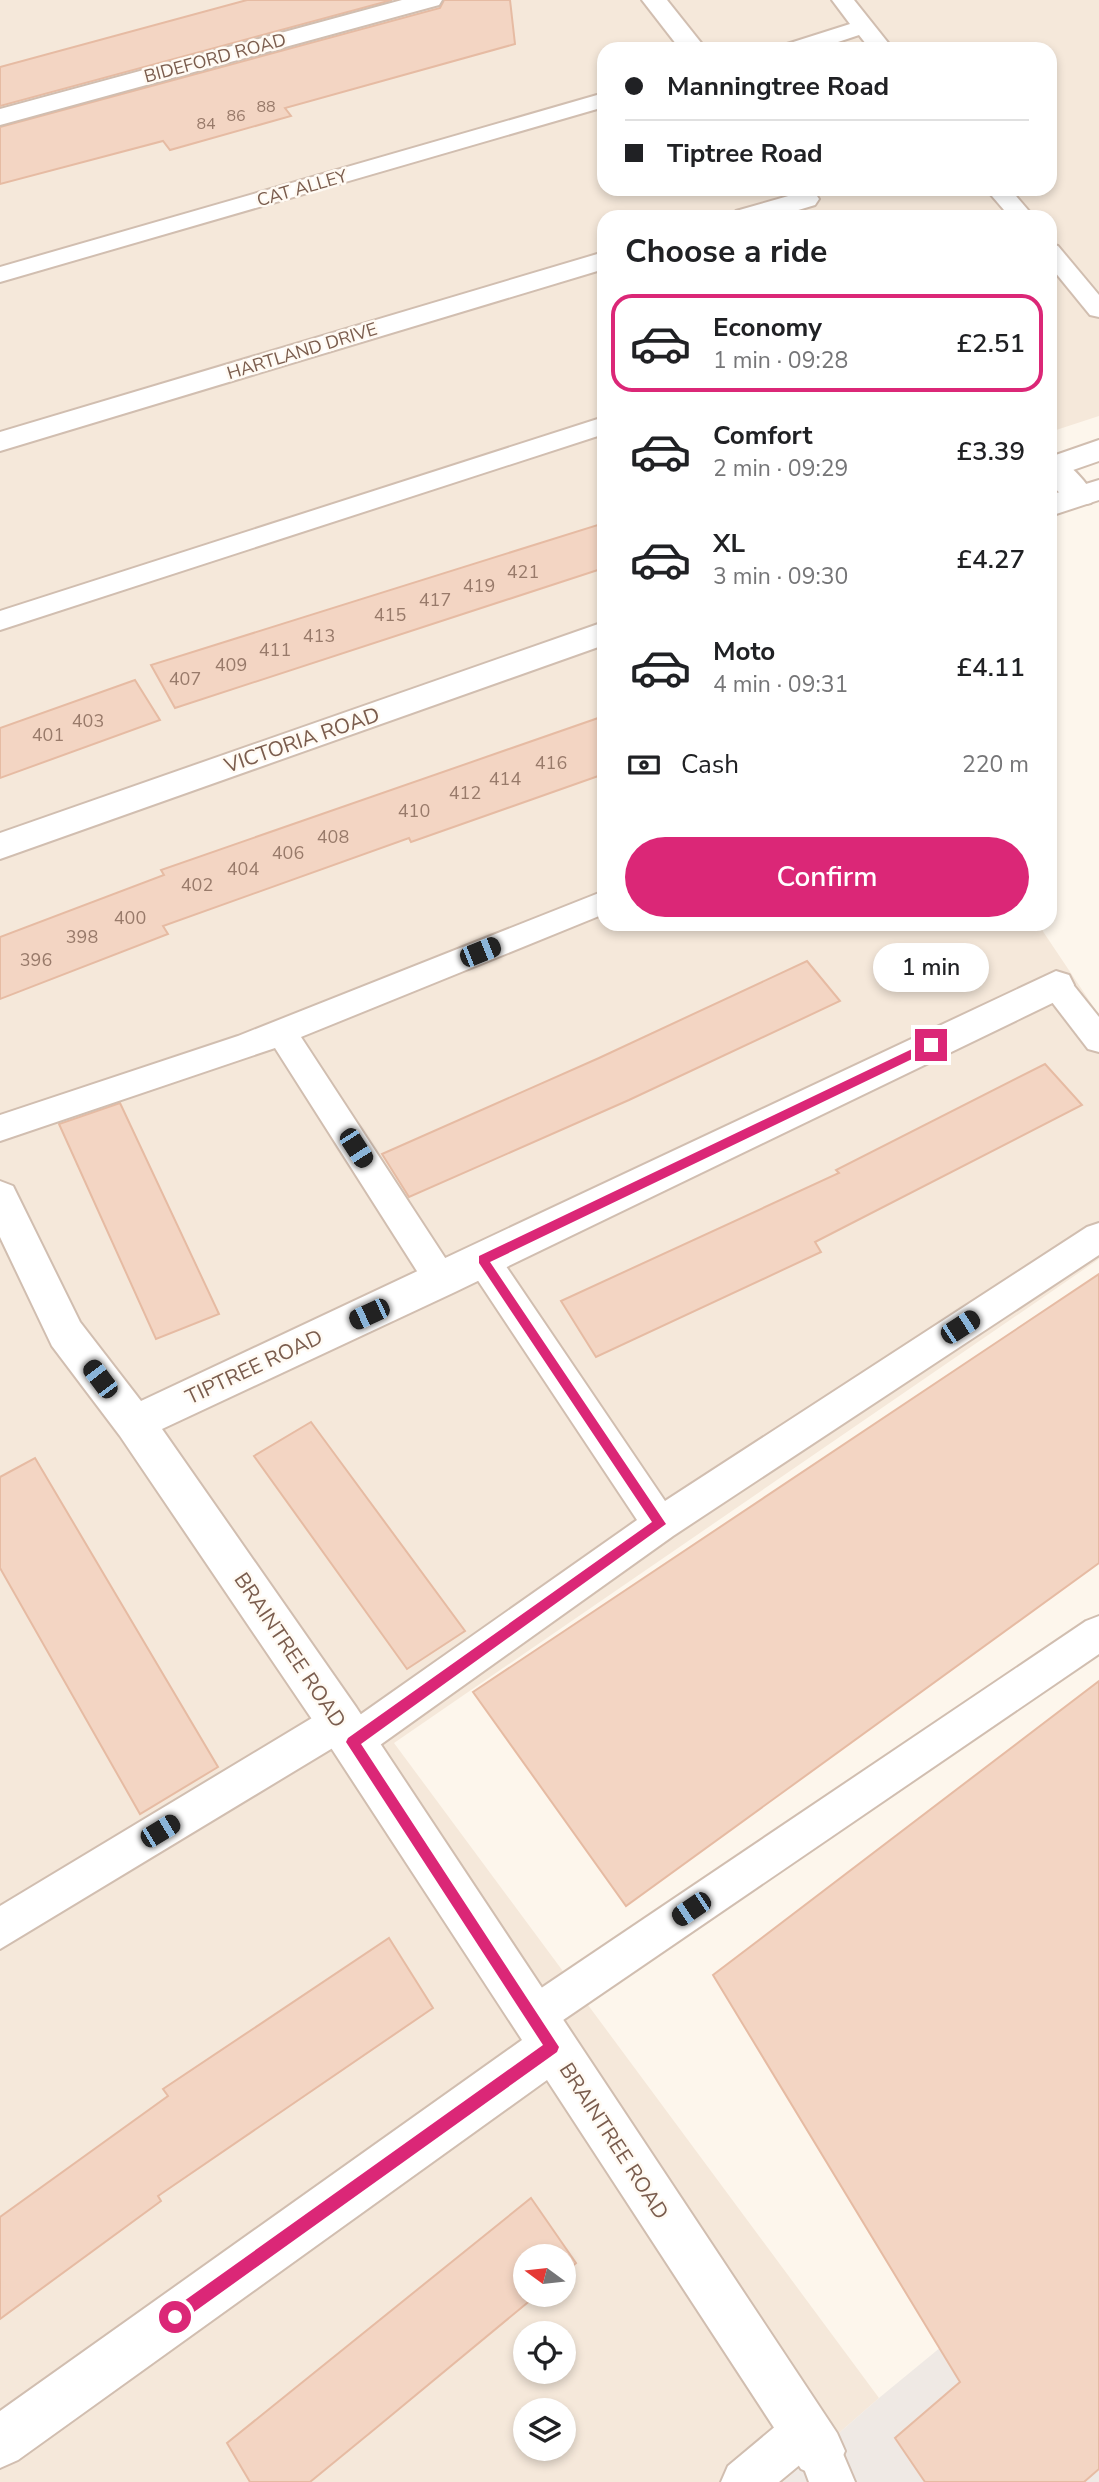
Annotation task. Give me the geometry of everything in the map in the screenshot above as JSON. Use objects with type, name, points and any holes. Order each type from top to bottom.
[{"type":"street","name":"BIDEFORD ROAD","points":[[0,117],[430,0]]},
{"type":"street","points":[[654,0],[687,42]]},
{"type":"street","points":[[775,210],[808,202]]},
{"type":"street","name":"HARTLAND DRIVE","points":[[0,442],[597,262]]},
{"type":"street","points":[[1057,465],[1099,450]]},
{"type":"street","points":[[1057,471],[1090,493]]},
{"type":"street","points":[[1057,504],[1090,493]]},
{"type":"street","name":"VICTORIA ROAD","points":[[0,846],[597,636]]},
{"type":"street","name":"TIPTREE ROAD","points":[[134,1423],[441,1280],[1056,985]]},
{"type":"street","name":"BRAINTREE ROAD","points":[[0,1197],[66,1334],[134,1423],[346,1732],[819,2455]]},
{"type":"street","points":[[0,2442],[543,2032]]},
{"type":"lane","points":[[843,0],[876,42]]},
{"type":"lane","points":[[817,42],[863,27]]},
{"type":"lane","name":"CAT ALLEY","points":[[0,275],[597,102]]},
{"type":"lane","points":[[1005,196],[1016,210]]},
{"type":"lane","points":[[1057,259],[1099,310]]},
{"type":"lane","points":[[0,621],[597,427]]},
{"type":"lane","points":[[0,1128],[281,1032],[597,905]]},
{"type":"lane","points":[[1056,985],[1099,1040]]},
{"type":"lane","points":[[281,1032],[441,1280]]},
{"type":"lane","points":[[0,1929],[346,1732],[1099,1237]]},
{"type":"lane","points":[[483,1260],[660,1524]]},
{"type":"lane","points":[[543,2032],[1099,1633]]},
{"type":"lane","points":[[744,2482],[819,2455]]},
{"type":"shaded area","points":[[0,0],[1099,0],[1099,416],[1057,430],[1057,210],[597,210],[597,931],[1043,931],[1099,1015],[1099,1259],[394,1743],[879,2398],[783,2482],[0,2482]]},
{"type":"shaded area","points":[[1099,2217],[1099,2482],[783,2482],[879,2398]]},
{"type":"building","points":[[247,0],[392,0],[0,106],[0,67]]},
{"type":"building","points":[[444,0],[510,0],[515,44],[285,108],[291,116],[170,150],[163,141],[0,184],[0,127],[440,8]]},
{"type":"building","points":[[597,525],[597,570],[175,708],[151,665]]},
{"type":"building","points":[[135,680],[160,720],[0,778],[0,728]]},
{"type":"building","points":[[597,718],[597,776],[411,842],[409,838],[163,926],[168,934],[0,999],[0,937],[164,875],[161,870]]},
{"type":"building","points":[[807,961],[840,1001],[629,1100],[409,1197],[382,1154],[599,1058]]},
{"type":"building","points":[[1045,1064],[1082,1105],[815,1242],[821,1252],[596,1357],[561,1301],[839,1173],[836,1170]]},
{"type":"building","points":[[120,1103],[219,1314],[156,1339],[59,1124]]},
{"type":"building","points":[[1099,1274],[1099,1563],[626,1906],[473,1692]]},
{"type":"building","points":[[311,1422],[465,1631],[407,1669],[254,1456]]},
{"type":"building","points":[[35,1458],[218,1767],[140,1814],[0,1568],[0,1477]]},
{"type":"building","points":[[1099,1681],[1099,2469],[1084,2482],[925,2482],[895,2438],[960,2382],[713,1975]]},
{"type":"building","points":[[389,1938],[433,2008],[158,2196],[161,2201],[0,2319],[0,2217],[168,2096],[163,2089]]},
{"type":"building","points":[[531,2198],[563,2244],[513,2244],[513,2307],[522,2307],[310,2482],[250,2482],[227,2443]]},
{"type":"route","points":[[175,2317],[552,2047],[353,1742],[660,1524],[483,1260],[931,1045]]}]
